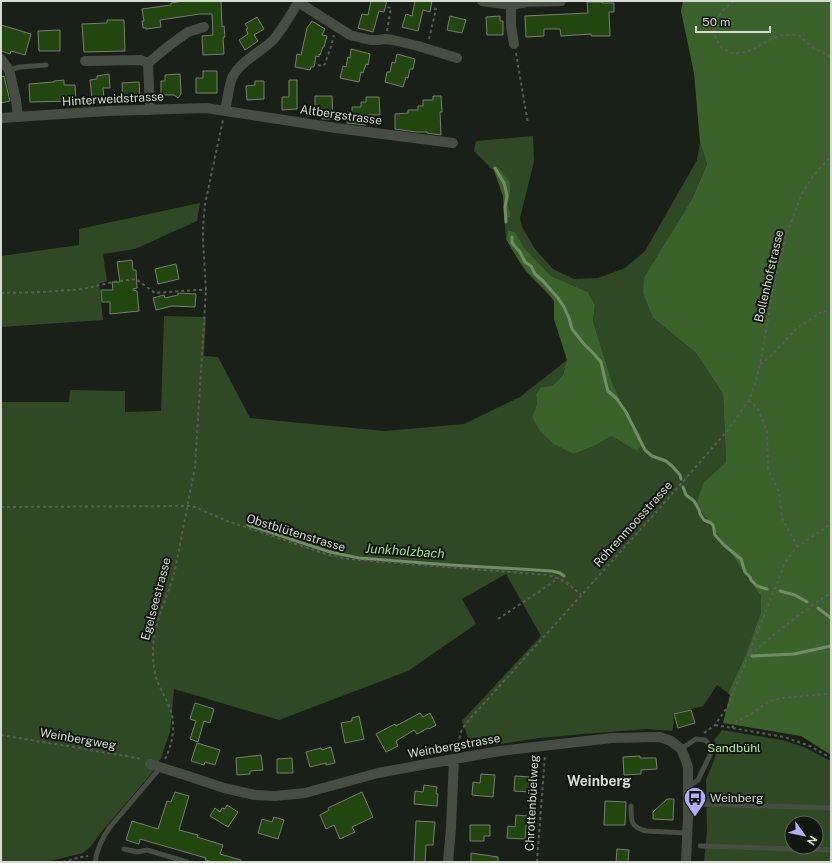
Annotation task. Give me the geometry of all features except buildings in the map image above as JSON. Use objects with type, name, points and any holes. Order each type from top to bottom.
[{"type":"street","points":[[482,1],[511,5],[527,2],[561,1]]},
{"type":"street","points":[[225,111],[232,78],[244,64],[273,39],[298,2],[350,35],[370,40],[393,40],[457,58]]},
{"type":"street","points":[[511,5],[511,26],[514,44]]},
{"type":"street","points":[[148,63],[188,32],[204,27]]},
{"type":"street","points":[[1,59],[9,70],[16,100],[18,117]]},
{"type":"street","points":[[85,61],[141,60],[148,63]]},
{"type":"street","points":[[148,63],[150,110]]},
{"type":"street","name":"Hinterweidstrasse","points":[[1,118],[107,111],[200,108],[225,111]]},
{"type":"street","name":"Altbergstrasse","points":[[225,111],[453,144]]},
{"type":"street","name":"Weinbergstrasse","points":[[150,764],[224,788],[254,795],[275,796],[305,793],[378,773],[454,758],[612,738],[660,737],[671,741],[681,749]]},
{"type":"street","points":[[681,749],[688,767],[688,833],[686,862]]},
{"type":"street","points":[[448,862],[454,758]]},
{"type":"lane","points":[[9,70],[20,67],[46,65]]},
{"type":"lane","points":[[681,749],[696,739],[705,740],[711,749],[710,755],[698,780],[688,787]]},
{"type":"lane","points":[[94,862],[99,845],[110,827],[161,767]]},
{"type":"lane","points":[[703,804],[831,808]]},
{"type":"lane","points":[[631,806],[631,820],[633,824],[641,830],[688,833]]},
{"type":"lane","points":[[700,846],[831,850]]},
{"type":"lane","points":[[124,849],[137,852],[147,850],[187,862]]},
{"type":"path","points":[[734,1],[722,11],[716,21],[714,30],[716,39],[722,48],[732,53],[741,53],[752,50],[773,38],[783,35],[798,35],[815,49],[831,57]]},
{"type":"path","points":[[387,7],[391,8],[387,28]]},
{"type":"path","points":[[430,37],[436,9],[432,8]]},
{"type":"path","points":[[318,65],[323,66],[325,64],[337,26]]},
{"type":"path","points":[[514,44],[528,124]]},
{"type":"path","name":"Egelseestrasse","points":[[161,767],[171,744],[173,726],[170,709],[155,672],[152,652],[157,623],[175,570],[195,467],[206,290],[203,241],[205,204],[225,111]]},
{"type":"path","name":"Bollenhofstrasse","points":[[760,364],[775,280],[786,235],[802,194],[813,176],[831,156]]},
{"type":"path","points":[[1,293],[83,289],[113,282],[136,279],[155,293],[206,290]]},
{"type":"path","points":[[760,364],[769,358],[797,328],[823,311],[831,311]]},
{"type":"path","name":"Röhrenmoosstrasse","points":[[454,758],[462,729],[468,720],[658,510],[728,430],[749,400],[760,364]]},
{"type":"path","points":[[749,400],[758,409],[767,431],[768,469],[779,492],[782,518],[797,547]]},
{"type":"path","name":"Obstblütenstrasse","points":[[1,507],[195,507],[227,521],[328,556],[371,561],[548,575],[559,578],[581,595]]},
{"type":"path","points":[[831,524],[797,547],[785,564],[728,706],[715,725],[784,738],[801,743],[831,758]]},
{"type":"path","points":[[498,619],[559,578]]},
{"type":"path","points":[[749,655],[779,630],[831,593]]},
{"type":"path","points":[[732,728],[737,722],[753,713],[769,701],[826,694],[831,695]]},
{"type":"path","name":"Weinbergweg","points":[[1,735],[136,758],[145,760],[150,764]]},
{"type":"path","name":"Chrottenbüelweg","points":[[537,862],[545,755],[544,746]]},
{"type":"path","points":[[63,862],[81,857],[96,856]]},
{"type":"green space","points":[[683,1],[831,1],[831,755],[801,736],[723,723],[730,695],[728,693],[746,654],[761,612],[761,596],[696,504],[703,483],[726,462],[723,394],[696,353],[653,318],[643,293],[644,278],[692,199],[707,164],[700,142],[694,73],[681,11]]},
{"type":"green space","points":[[533,136],[534,161],[520,218],[522,227],[535,249],[553,269],[574,279],[598,278],[625,268],[645,251],[697,160],[700,142],[707,164],[692,199],[668,239],[653,318],[696,353],[723,394],[726,462],[703,483],[696,504],[761,596],[761,612],[746,654],[728,693],[717,685],[703,706],[673,714],[674,723],[672,731],[647,729],[595,733],[540,738],[472,748],[462,721],[541,636],[506,574],[462,599],[476,624],[408,671],[279,720],[174,689],[170,732],[161,758],[152,773],[90,847],[83,853],[46,862],[1,862],[1,402],[69,402],[70,390],[125,391],[125,412],[161,411],[164,316],[206,317],[204,356],[218,357],[250,418],[385,431],[464,424],[520,397],[567,360],[563,375],[552,386],[541,387],[536,394],[537,404],[532,417],[574,454],[594,446],[612,436],[641,436],[625,410],[612,382],[593,321],[595,305],[588,292],[551,276],[525,249],[515,232],[508,230],[506,239],[504,215],[506,217],[510,212],[508,205],[510,192],[496,169],[494,171],[474,151],[476,141]]},
{"type":"green space","points":[[499,168],[510,183],[508,205],[510,217],[506,217],[504,215],[503,196],[494,171]]},
{"type":"green space","points":[[200,203],[197,221],[135,249],[103,254],[107,281],[99,284],[103,320],[1,327],[1,256],[79,245],[79,229]]},
{"type":"green space","points":[[508,230],[515,232],[525,249],[551,276],[588,292],[595,305],[593,321],[612,382],[625,410],[641,436],[641,445],[637,451],[612,436],[594,446],[574,454],[554,444],[540,431],[532,417],[537,404],[536,394],[541,387],[552,386],[563,375],[567,360],[554,319],[554,301],[526,271],[518,259],[506,239]]},
{"type":"green space","name":"Sandbühl","points":[[722,730],[782,740],[804,747],[831,761],[831,862],[704,862],[707,832],[706,780],[716,755],[716,745],[714,740]]},
{"type":"waterway","points":[[495,168],[504,183],[506,191],[506,222]]},
{"type":"waterway","points":[[512,237],[512,243],[520,252],[525,262],[531,266],[535,274],[558,298],[564,307],[572,329],[601,362],[608,391],[616,398],[626,412],[645,450],[652,456],[666,461],[680,475],[681,479]]},
{"type":"waterway","points":[[683,487],[686,495],[694,501],[704,520],[713,525],[715,535],[724,545],[741,559],[745,572],[751,580],[757,586],[767,589]]},
{"type":"waterway","name":"Junkholzbach","points":[[248,525],[330,552],[359,558],[552,571],[560,573],[564,576]]},
{"type":"waterway","points":[[780,591],[795,595],[807,602]]},
{"type":"waterway","points":[[818,608],[831,618]]},
{"type":"waterway","name":"Junkholzbach","points":[[752,656],[794,654],[831,646]]},
{"type":"place","name":"Weinberg","points":[[695,818]]},
{"type":"district","name":"Weinberg","points":[[599,781]]}]
